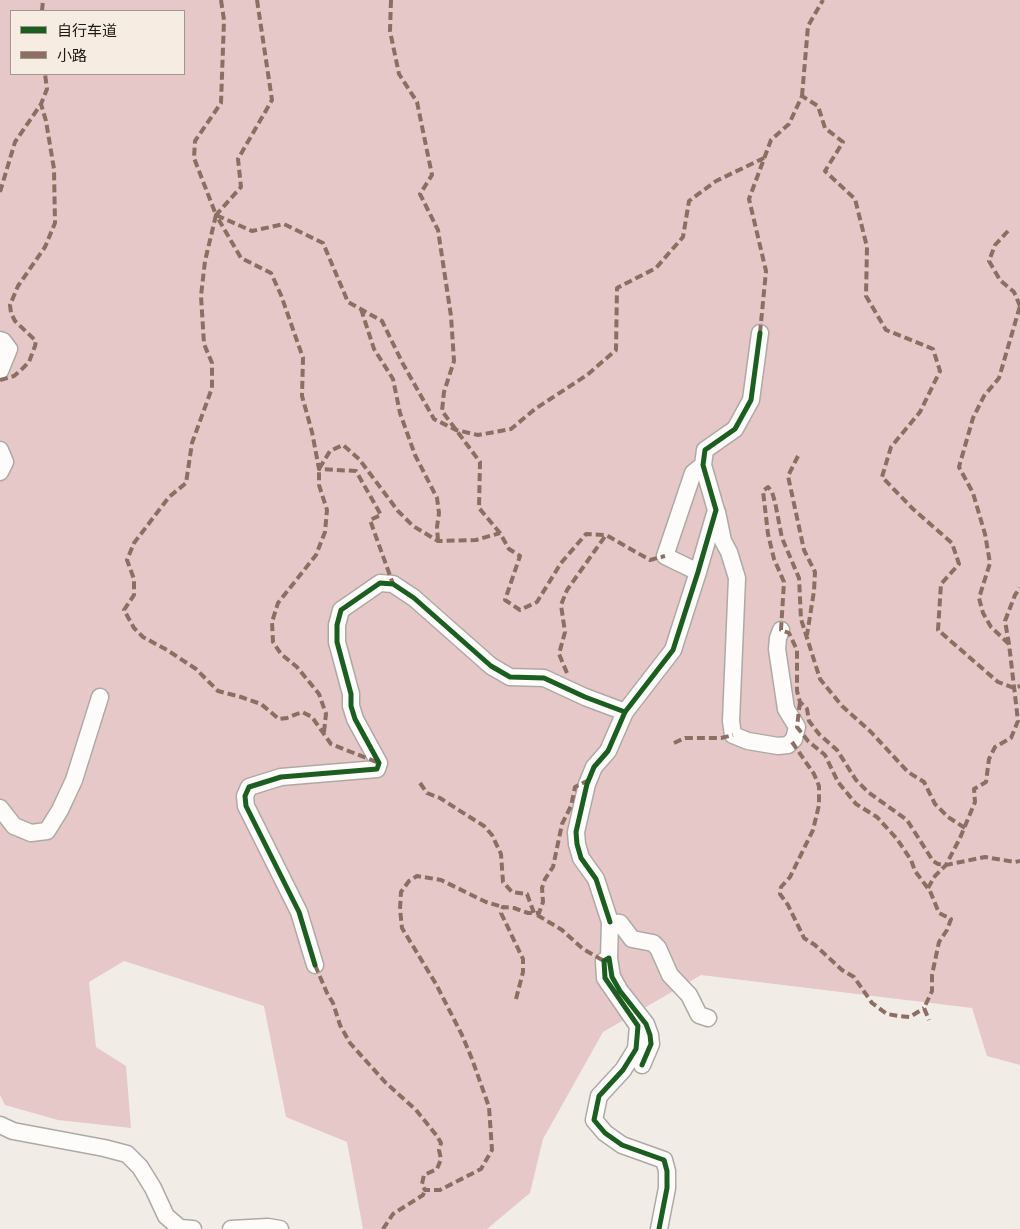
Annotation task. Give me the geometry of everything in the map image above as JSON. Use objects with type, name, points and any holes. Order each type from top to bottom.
[{"type":"street","points":[[698,572],[665,556],[693,473],[704,458],[735,429],[752,400],[760,333]]},
{"type":"street","points":[[0,340],[9,349],[0,370]]},
{"type":"street","points":[[709,429],[704,458],[723,541],[729,552],[737,578],[731,721],[733,734],[748,741],[788,746],[794,739],[797,727],[786,709],[777,649],[781,630]]},
{"type":"street","points":[[0,450],[5,462],[0,472]]},
{"type":"street","points":[[642,1065],[650,1044],[650,1036],[646,1024],[620,991],[612,976],[609,958],[610,922],[596,879],[581,858],[576,832],[587,784],[594,767],[608,751],[625,712],[673,650],[716,510]]},
{"type":"street","points":[[315,965],[299,912],[246,806],[245,796],[249,787],[280,777],[377,769],[379,763],[355,719],[351,706],[351,694],[337,642],[337,625],[341,610],[380,583],[392,584],[414,598],[491,666],[510,676],[544,678],[585,697],[625,712]]},
{"type":"street","points":[[0,808],[14,826],[31,833],[47,831],[60,810],[74,780],[100,698]]},
{"type":"street","points":[[610,922],[620,923],[632,938],[653,943],[664,959],[670,975],[689,995],[699,1016],[708,1018]]},
{"type":"street","points":[[609,958],[604,961],[605,978],[638,1026],[636,1049],[623,1070],[599,1096],[594,1120],[605,1133],[622,1145],[664,1160],[667,1172],[667,1188],[659,1229]]},
{"type":"street","points":[[0,1125],[13,1131],[127,1154],[140,1167],[153,1188],[166,1216],[180,1228],[194,1229]]},
{"type":"street","points":[[231,1229],[268,1227],[280,1229]]},
{"type":"shaded area","points":[[0,0],[1020,0],[1020,1065],[987,1056],[972,1008],[701,975],[603,1032],[543,1139],[530,1193],[487,1229],[363,1229],[347,1142],[286,1117],[264,1006],[124,961],[89,982],[96,1047],[126,1066],[131,1128],[58,1120],[5,1105],[0,1095]]},
{"type":"marked path","points":[[42,10],[43,0]]},
{"type":"marked path","points":[[221,0],[224,20],[221,103],[195,141],[194,158],[216,215],[252,231],[284,224],[323,243],[348,302],[382,321],[403,364],[434,419],[456,430],[478,435],[511,429],[535,409],[587,375],[616,350],[617,288],[656,268],[683,237],[689,201],[716,181],[764,158]]},
{"type":"marked path","points":[[257,0],[272,100],[238,159],[241,187],[216,215],[241,258],[271,273],[281,295],[303,358],[302,396],[312,432],[319,469],[356,471],[381,515],[370,520],[393,584]]},
{"type":"marked path","points":[[391,0],[390,31],[399,74],[417,102],[432,175],[420,194],[438,230],[451,316],[454,361],[444,392],[442,411],[480,462],[479,508],[500,533],[509,549],[520,556],[505,600],[520,610],[537,602],[561,563],[586,534],[606,535],[650,560],[665,556]]},
{"type":"marked path","points":[[802,96],[808,26],[823,0]]},
{"type":"marked path","points":[[0,192],[15,142],[41,104],[47,89],[45,75]]},
{"type":"marked path","points":[[760,333],[766,271],[749,199],[771,140],[789,124],[802,96],[818,106],[825,128],[843,142],[825,171],[855,199],[867,247],[866,296],[886,330],[933,349],[940,371],[920,412],[891,447],[882,477],[913,509],[952,543],[959,564],[941,584],[938,630],[998,682],[1014,688],[1020,686]]},
{"type":"marked path","points":[[0,380],[14,376],[21,370],[29,362],[35,346],[36,341],[15,321],[10,305],[18,286],[45,247],[55,223],[54,169],[46,121],[41,104]]},
{"type":"marked path","points":[[216,215],[205,261],[201,296],[204,344],[212,363],[212,388],[192,443],[186,483],[169,497],[134,543],[127,560],[134,579],[134,595],[124,610],[134,628],[143,637],[196,669],[218,691],[261,704],[279,719],[302,712],[312,717],[331,744],[379,763]]},
{"type":"marked path","points":[[1008,231],[995,245],[989,261],[1000,280],[1014,292],[1020,306]]},
{"type":"marked path","points":[[1009,644],[991,627],[983,613],[979,598],[990,563],[985,534],[973,493],[959,467],[973,418],[984,396],[999,378],[1020,306]]},
{"type":"marked path","points":[[361,309],[374,349],[393,379],[400,413],[415,455],[437,498],[439,513],[438,541]]},
{"type":"marked path","points":[[324,732],[326,714],[319,694],[297,667],[281,654],[273,642],[272,622],[278,603],[316,555],[325,532],[327,510],[319,485],[319,469],[330,451],[343,445],[359,459],[398,511],[413,526],[438,541],[476,540],[500,533]]},
{"type":"marked path","points":[[798,456],[788,476],[804,550],[815,572],[807,635]]},
{"type":"marked path","points":[[965,828],[948,817],[935,804],[924,782],[908,772],[870,731],[842,706],[820,679],[801,619],[799,578],[782,538],[775,502],[772,492],[768,487],[763,491],[768,534],[774,559],[784,582],[781,630],[789,633],[797,650],[797,691],[800,702],[807,709],[809,721],[819,734],[837,750],[856,780],[868,792],[907,820],[933,861],[946,865],[985,857],[1015,862],[1020,861]]},
{"type":"marked path","points":[[567,673],[559,654],[565,632],[561,605],[567,590],[606,535]]},
{"type":"marked path","points":[[928,888],[935,876],[946,865],[960,838],[975,802],[974,789],[986,782],[989,759],[995,747],[1011,738],[1018,721],[1005,621],[1015,595],[1020,588]]},
{"type":"marked path","points":[[800,702],[797,727],[808,741],[825,755],[838,782],[856,804],[877,817],[897,839],[911,860],[915,871],[930,891],[939,913],[951,919],[947,930],[939,942],[932,975],[932,991],[924,1008],[929,1020]]},
{"type":"marked path","points":[[674,743],[685,738],[721,738],[733,735]]},
{"type":"marked path","points":[[792,742],[814,774],[819,786],[819,805],[813,830],[790,877],[781,887],[780,894],[788,905],[804,938],[815,945],[842,970],[854,977],[872,1003],[887,1014],[899,1016],[910,1017],[924,1008]]},
{"type":"marked path","points":[[516,999],[523,972],[523,959],[501,913],[503,907],[514,908],[528,913],[539,913],[543,902],[542,888],[545,879],[553,867],[562,824],[571,806],[575,787],[589,780]]},
{"type":"marked path","points":[[420,783],[427,793],[440,798],[484,826],[492,835],[501,854],[503,882],[512,892],[527,894],[534,913],[562,930],[583,949],[604,961]]},
{"type":"marked path","points":[[315,965],[333,1003],[340,1025],[350,1043],[385,1082],[416,1110],[441,1143],[439,1150],[441,1159],[437,1169],[424,1175],[422,1184],[425,1190],[440,1190],[481,1169],[492,1150],[489,1107],[462,1035],[436,984],[402,928],[401,892],[409,881],[417,876],[441,880],[486,902],[503,907]]},
{"type":"marked path","points":[[383,1229],[393,1214],[423,1195],[425,1190]]},
{"type":"cycle path","points":[[625,712],[673,650],[716,510],[703,465],[705,450],[735,429],[751,400],[760,333]]},
{"type":"cycle path","points":[[315,965],[299,912],[246,806],[245,796],[249,787],[281,777],[377,769],[379,763],[355,719],[351,706],[351,694],[337,642],[337,625],[341,610],[380,583],[393,584],[414,598],[491,666],[510,677],[544,678],[585,697],[625,712],[608,751],[594,767],[587,784],[576,832],[581,858],[596,879],[610,922]]},
{"type":"cycle path","points":[[642,1065],[651,1044],[650,1035],[646,1024],[620,991],[612,977],[609,958],[604,961],[605,978],[638,1026],[636,1049],[623,1070],[599,1096],[594,1120],[605,1133],[622,1145],[664,1160],[667,1171],[667,1188],[659,1229]]}]
